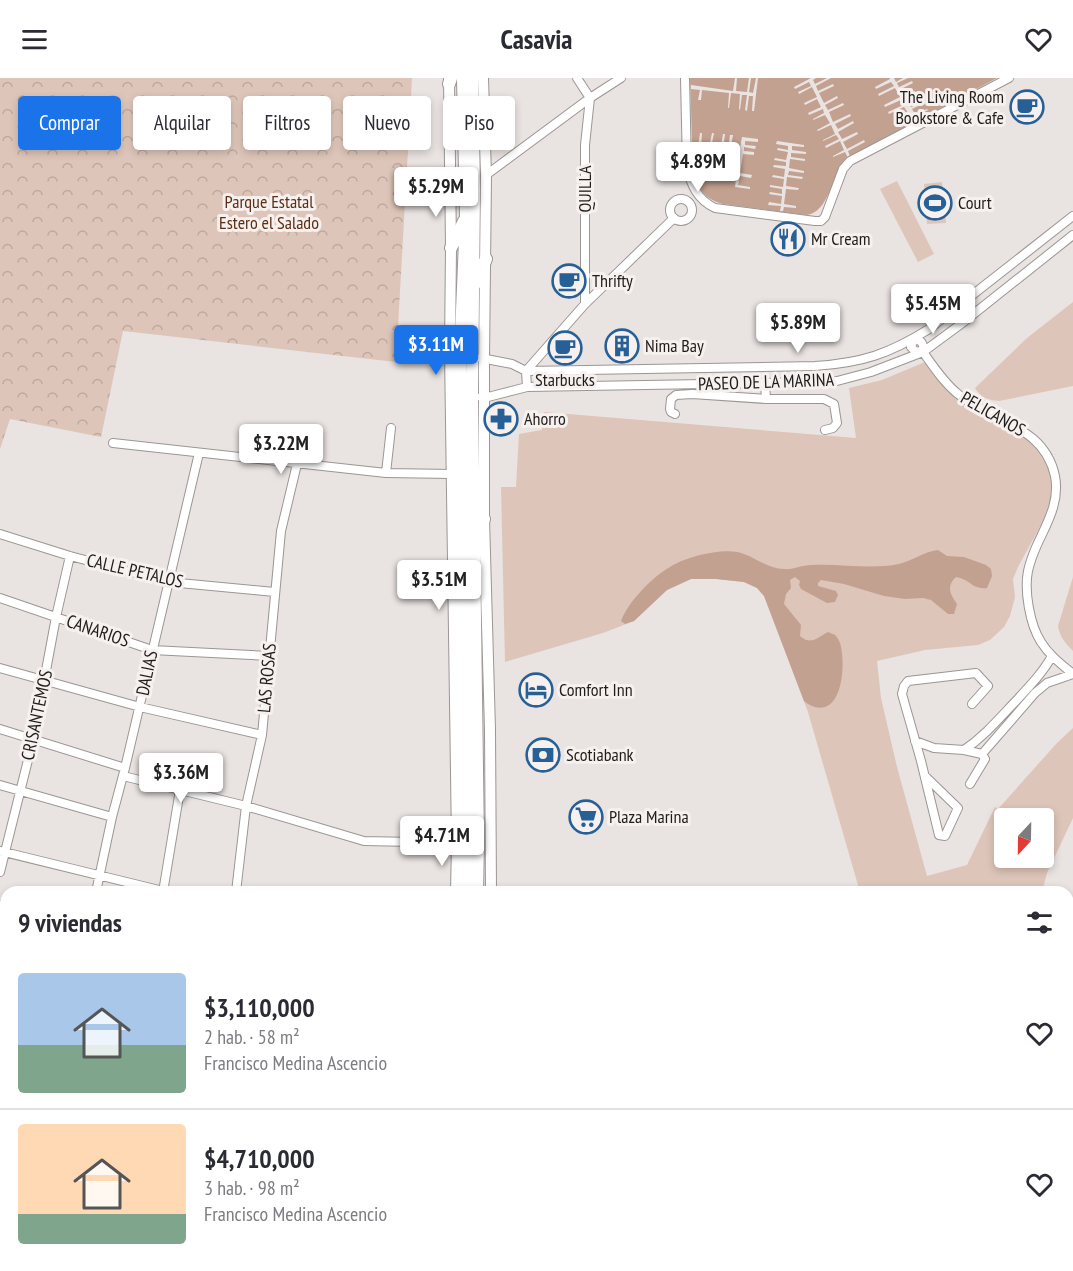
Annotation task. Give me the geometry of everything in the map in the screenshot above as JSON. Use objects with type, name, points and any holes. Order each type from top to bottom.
[{"type":"highway","points":[[469,81],[475,96]]},
{"type":"highway","points":[[465,886],[473,555],[466,357],[469,81]]},
{"type":"highway","points":[[466,357],[473,290],[474,189],[469,81]]},
{"type":"highway","points":[[451,248],[466,218]]},
{"type":"highway","points":[[473,290],[486,259]]},
{"type":"highway","points":[[467,396],[467,843],[476,886]]},
{"type":"highway","points":[[473,555],[484,519]]},
{"type":"main road","points":[[483,78],[483,96]]},
{"type":"main road","points":[[449,80],[451,248],[466,357],[467,396],[484,519],[490,730],[491,886]]},
{"type":"main road","points":[[466,357],[486,259],[485,150]]},
{"type":"main road","points":[[457,886],[467,843],[452,474],[467,396]]},
{"type":"street","points":[[577,78],[590,98]]},
{"type":"street","points":[[486,174],[621,78]]},
{"type":"street","points":[[685,78],[687,167],[689,178],[701,200],[715,208],[815,222],[825,217],[843,169],[855,158],[1010,78]]},
{"type":"street","name":"QUILLA","points":[[585,304],[585,145],[590,98]]},
{"type":"street","name":"PASEO DE LA MARINA","points":[[466,357],[512,364],[526,371],[815,366],[863,360],[914,339],[1073,216]]},
{"type":"street","points":[[527,387],[526,371],[585,304],[674,218]]},
{"type":"street","points":[[1057,228],[1070,237]]},
{"type":"street","name":"PASEO DE LA MARINA","points":[[467,396],[527,387],[837,381],[871,372],[923,352],[1070,237]]},
{"type":"street","name":"PELICANOS","points":[[914,339],[911,347],[915,351],[923,352],[956,393],[981,410],[1031,436],[1044,449],[1052,464],[1056,496],[1053,509],[1031,559],[1028,573],[1029,608],[1041,642],[1052,656],[1073,674]]},
{"type":"street","points":[[758,367],[766,399]]},
{"type":"street","points":[[774,367],[776,383]]},
{"type":"street","points":[[675,414],[671,412],[670,405],[671,399],[676,395],[824,399],[834,404],[837,423],[833,428],[825,430]]},
{"type":"street","points":[[386,473],[391,428]]},
{"type":"street","points":[[114,443],[386,473],[452,474]]},
{"type":"street","name":"DALIAS","points":[[97,886],[199,453]]},
{"type":"street","name":"LAS ROSAS","points":[[237,886],[246,806],[262,735],[281,531],[297,464]]},
{"type":"street","name":"CALLE PETALOS","points":[[0,534],[70,556],[169,582],[274,592]]},
{"type":"street","name":"CRISANTEMOS","points":[[0,872],[2,851],[21,791],[33,740],[70,556]]},
{"type":"street","name":"CANARIOS","points":[[0,598],[152,650],[269,656]]},
{"type":"street","points":[[964,750],[982,738],[1039,675],[1052,656]]},
{"type":"street","points":[[0,668],[140,708],[262,735]]},
{"type":"street","points":[[925,776],[958,808],[945,836],[939,835],[902,694],[904,686],[908,681],[976,673],[988,686],[972,704]]},
{"type":"street","points":[[982,754],[1035,693],[1047,683],[1073,674]]},
{"type":"street","points":[[1039,675],[1047,683]]},
{"type":"street","points":[[0,729],[180,790],[246,806],[364,841],[467,843]]},
{"type":"street","points":[[982,738],[989,746]]},
{"type":"street","points":[[915,741],[934,748],[982,754],[985,759],[970,784]]},
{"type":"street","points":[[921,761],[934,748]]},
{"type":"street","points":[[0,785],[112,817]]},
{"type":"street","points":[[164,886],[180,790]]},
{"type":"street","points":[[2,851],[139,886]]},
{"type":"green space","name":"Parque Estatal Estero el Salado","points":[[0,78],[412,78],[411,96],[343,96],[343,150],[408,150],[396,362],[123,331],[101,437],[10,419],[0,449]]},
{"type":"green space","points":[[897,181],[934,254],[918,262],[880,189]]},
{"type":"green space","name":"Court","points":[[942,182],[946,223],[927,224],[924,184]]},
{"type":"green space","points":[[1073,302],[1073,386],[999,401],[982,396],[975,388],[1027,338]]},
{"type":"green space","points":[[925,362],[960,398],[1025,435],[1042,452],[1053,473],[1055,493],[1048,512],[1013,579],[1015,597],[1010,616],[1004,627],[990,640],[978,645],[925,650],[877,661],[881,698],[897,767],[927,876],[967,865],[994,809],[994,868],[1049,868],[1044,886],[858,886],[808,712],[764,596],[757,588],[744,582],[691,579],[667,590],[634,621],[603,633],[505,662],[501,487],[516,487],[519,434],[542,430],[544,412],[856,438],[849,388],[882,380]]},
{"type":"green space","points":[[1073,577],[1073,651],[1063,640],[1058,626]]},
{"type":"green space","points":[[1073,728],[1073,818],[1054,858],[1054,808],[999,808]]},
{"type":"shaded area","points":[[690,78],[997,78],[848,158],[820,207],[814,213],[806,215],[723,204],[704,193],[693,173]]},
{"type":"shaded area","points":[[938,550],[947,556],[964,557],[991,569],[992,576],[987,588],[974,586],[956,577],[953,580],[950,590],[957,604],[954,614],[948,614],[931,600],[884,596],[821,580],[818,586],[836,591],[838,595],[835,602],[827,603],[801,589],[800,581],[795,577],[790,580],[791,588],[786,594],[784,604],[801,625],[800,636],[811,640],[828,632],[835,635],[842,650],[842,679],[836,697],[825,707],[814,707],[804,701],[764,596],[757,588],[744,582],[691,579],[667,590],[634,621],[625,624],[621,621],[635,598],[663,571],[677,563],[702,555],[737,552],[772,567],[787,569],[811,565],[888,566],[904,563]]},
{"type":"pier","points":[[735,78],[737,78],[736,91],[747,92],[749,78],[751,78],[749,92],[753,93],[756,78],[758,78],[754,111],[752,111],[753,96],[749,96],[747,111],[745,110],[747,95],[742,95],[740,110],[740,94],[731,93],[728,108],[729,93],[702,90],[701,100],[698,100],[700,90],[691,89],[691,85],[733,91]]},
{"type":"pier","points":[[811,78],[816,78],[813,80],[815,84],[831,78],[816,86],[818,91],[833,84],[834,86],[819,93],[824,103],[837,96],[838,98],[825,105],[828,110],[843,103],[844,105],[829,112],[833,122],[850,114],[851,116],[835,124],[838,129],[853,121],[854,123],[838,132],[842,139],[857,132],[858,134],[843,142],[847,149],[864,140],[865,142],[848,151],[850,156],[848,158],[845,152],[833,157],[844,150],[840,141],[826,148],[825,146],[839,139],[836,135],[823,141],[835,134],[831,125],[817,130],[830,123],[825,115],[813,120],[824,113],[823,109],[809,115],[808,113],[821,107],[817,99],[805,105],[804,103],[817,97],[812,87],[799,94],[798,92],[811,86],[809,82],[795,89],[794,87]]},
{"type":"pier","points":[[894,78],[896,82],[908,78],[897,83],[899,87],[912,81],[913,83],[901,89],[905,97],[918,91],[920,93],[907,100],[911,107],[923,101],[924,103],[912,109],[915,114],[928,110],[915,117],[916,120],[912,122],[910,119],[897,126],[896,124],[910,116],[904,107],[889,114],[888,112],[903,105],[901,100],[885,107],[884,105],[900,97],[895,88],[879,96],[878,94],[894,86],[891,82],[876,89],[875,87]]},
{"type":"pier","points":[[700,133],[702,133],[701,147],[709,148],[712,133],[714,133],[711,148],[720,150],[723,134],[725,134],[723,150],[728,150],[730,135],[733,135],[730,151],[739,153],[742,137],[758,139],[758,142],[745,141],[745,145],[756,146],[755,149],[744,147],[744,151],[754,152],[754,155],[743,154],[740,173],[752,175],[751,178],[740,176],[738,185],[750,187],[750,189],[735,187],[739,156],[733,155],[732,163],[730,163],[731,155],[724,154],[723,163],[721,163],[722,154],[718,154],[717,162],[715,162],[716,153],[709,152],[708,161],[706,160],[707,152],[703,151],[702,158],[700,158],[701,151],[692,149],[698,147]]},
{"type":"pier","points":[[777,141],[804,145],[804,147],[792,146],[792,150],[806,152],[806,154],[791,153],[791,157],[805,159],[805,161],[790,159],[789,168],[804,171],[804,173],[789,171],[788,175],[803,177],[802,179],[787,177],[786,186],[799,188],[798,190],[786,189],[784,204],[796,206],[796,208],[784,207],[783,211],[780,211],[781,206],[768,205],[769,202],[781,204],[782,196],[769,194],[770,192],[782,194],[782,189],[770,187],[770,185],[783,187],[784,179],[772,177],[773,175],[784,177],[785,169],[773,167],[774,165],[786,166],[786,162],[774,160],[775,158],[786,160],[788,152],[777,150],[778,148],[788,150],[788,146],[776,144]]},
{"type":"place","name":"The Living Room Bookstore & Cafe","points":[[1027,107]]},
{"type":"place","name":"Court","points":[[935,203]]},
{"type":"place","name":"Mr Cream","points":[[788,239]]},
{"type":"place","name":"Thrifty","points":[[569,281]]},
{"type":"place","name":"Nima Bay","points":[[622,346]]},
{"type":"place","name":"Starbucks","points":[[565,348]]},
{"type":"place","name":"Ahorro","points":[[501,419]]},
{"type":"place","name":"Comfort Inn","points":[[536,690]]},
{"type":"place","name":"Scotiabank","points":[[543,755]]},
{"type":"place","name":"Plaza Marina","points":[[586,817]]}]
